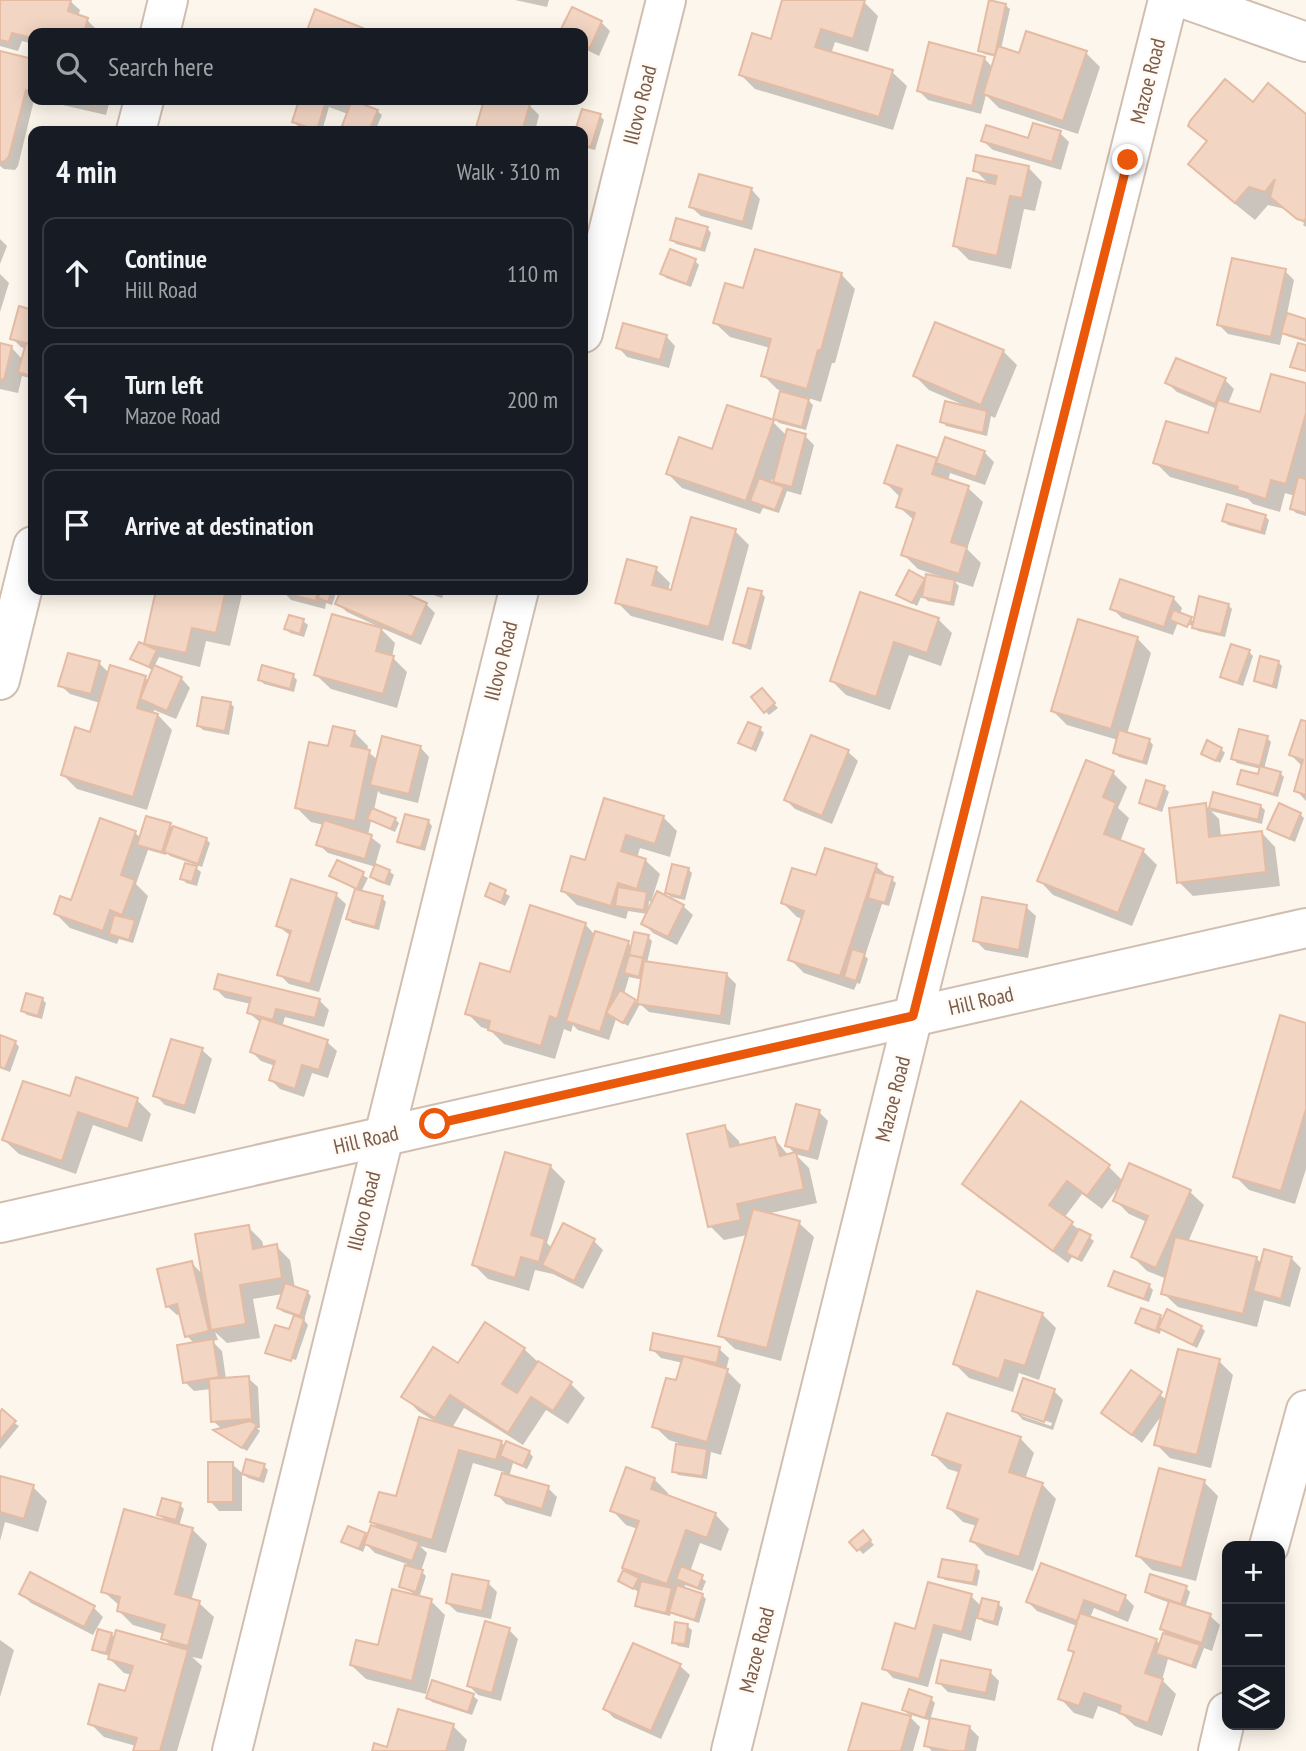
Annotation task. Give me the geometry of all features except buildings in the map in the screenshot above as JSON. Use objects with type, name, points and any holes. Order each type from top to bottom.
[{"type":"street","points":[[161,28],[168,0]]},
{"type":"street","name":"Illovo Road","points":[[588,313],[666,0]]},
{"type":"street","name":"Mazoe Road","points":[[732,1751],[1168,0]]},
{"type":"street","points":[[1188,0],[1254,11],[1306,42]]},
{"type":"street","points":[[137,126],[143,105]]},
{"type":"street","points":[[0,680],[28,566]]},
{"type":"street","name":"Illovo Road","points":[[232,1751],[518,595]]},
{"type":"street","name":"Hill Road","points":[[0,1223],[1306,928]]},
{"type":"street","points":[[1270,1541],[1306,1410]]},
{"type":"street","points":[[1218,1751],[1223,1730]]},
{"type":"route","points":[[435,1124],[913,1016],[1128,160]]}]
